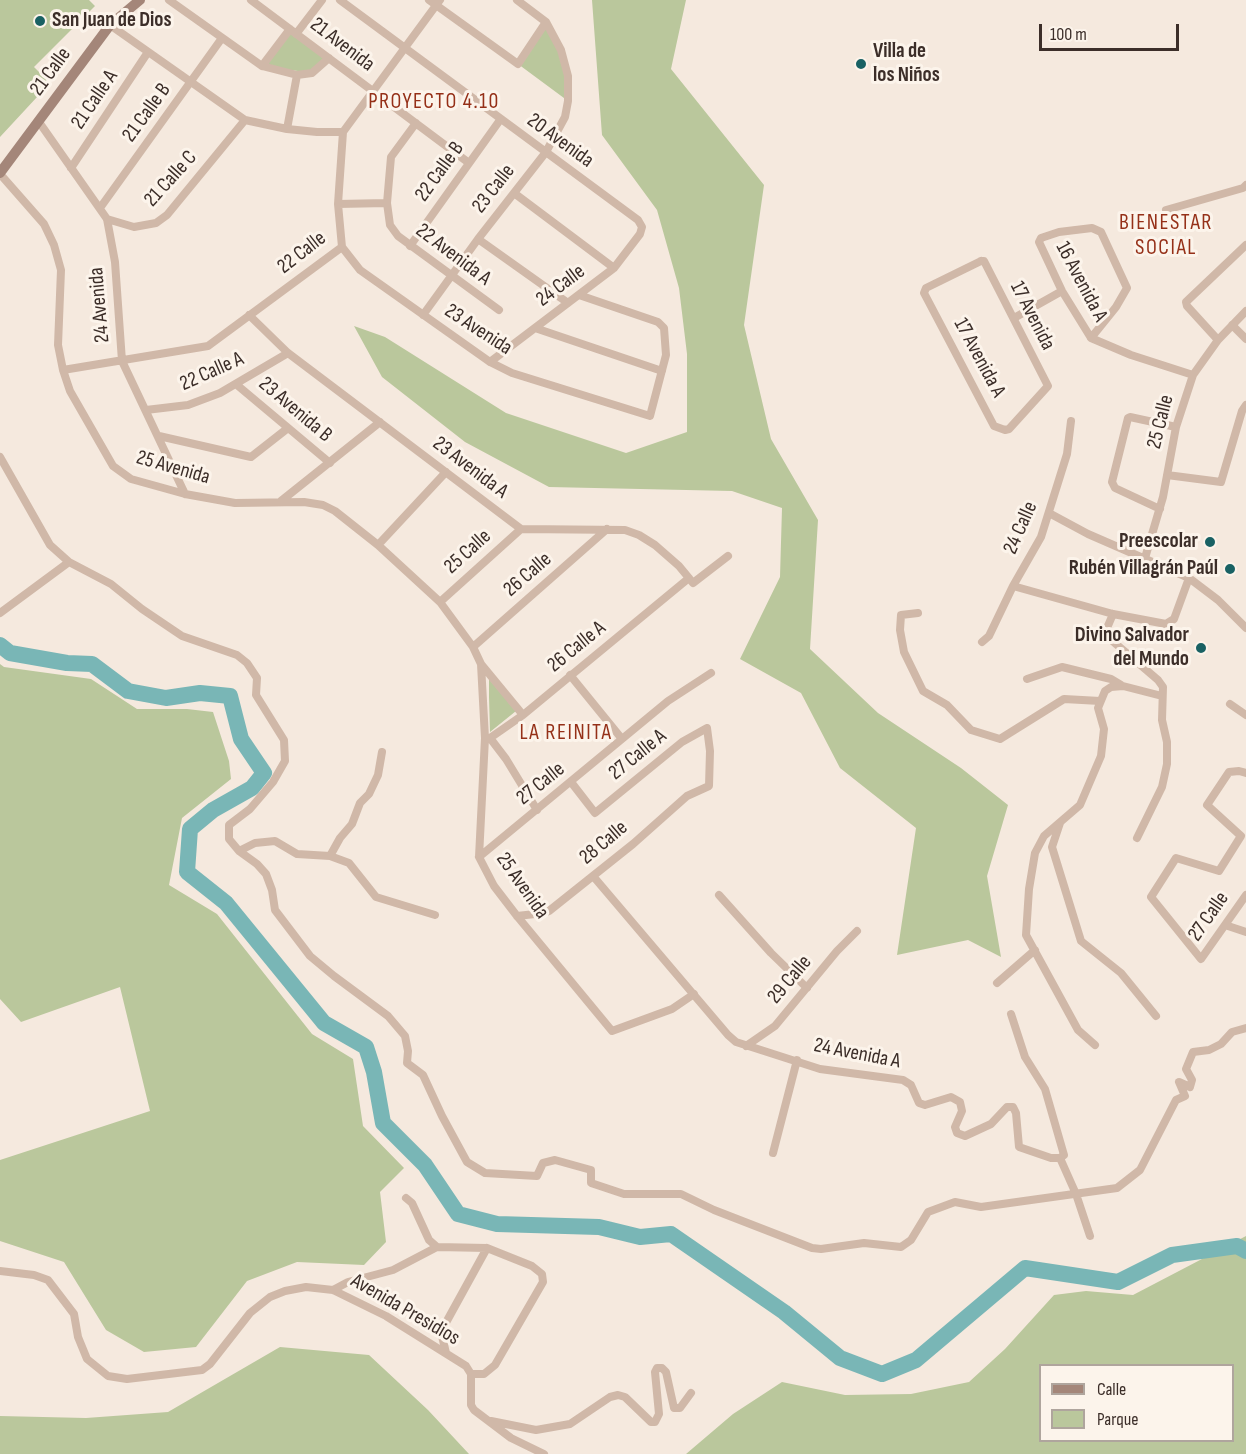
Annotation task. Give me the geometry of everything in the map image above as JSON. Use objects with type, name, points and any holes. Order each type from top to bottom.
[{"type":"street","name":"21 Calle","points":[[0,173],[110,25],[140,0]]},
{"type":"street","points":[[169,0],[262,66],[297,75],[312,74],[329,58]]},
{"type":"street","name":"21 Avenida","points":[[251,0],[469,163]]},
{"type":"street","points":[[262,66],[322,0]]},
{"type":"street","name":"20 Avenida","points":[[340,0],[638,220],[642,227]]},
{"type":"street","points":[[429,0],[439,3],[518,64],[546,22],[517,0]]},
{"type":"street","points":[[110,25],[245,120],[287,129],[343,132],[439,3]]},
{"type":"street","name":"23 Calle","points":[[423,315],[478,239],[546,152],[565,117],[568,101],[568,76],[561,50],[546,22]]},
{"type":"street","name":"21 Calle B","points":[[100,208],[222,38]]},
{"type":"street","name":"21 Calle A","points":[[71,168],[148,52]]},
{"type":"street","points":[[287,129],[297,75]]},
{"type":"street","name":"21 Calle C","points":[[107,219],[134,227],[156,223],[167,214],[245,120]]},
{"type":"street","name":"22 Calle B","points":[[410,246],[500,120]]},
{"type":"street","name":"24 Avenida","points":[[39,122],[107,219],[115,262],[122,361],[185,494]]},
{"type":"street","points":[[338,204],[387,203],[391,157],[416,123]]},
{"type":"street","name":"22 Calle","points":[[63,370],[208,346],[342,247],[338,204],[343,132]]},
{"type":"street","name":"25 Avenida","points":[[0,173],[44,224],[54,244],[61,270],[58,345],[63,370],[70,391],[113,466],[131,479],[185,494],[234,503],[304,502],[329,508],[378,545],[440,602],[473,647],[481,664],[523,714]]},
{"type":"street","points":[[1166,210],[1243,188],[1246,185]]},
{"type":"street","points":[[514,193],[614,268]]},
{"type":"street","name":"22 Avenida A","points":[[387,203],[390,225],[398,236],[499,310]]},
{"type":"street","name":"24 Calle","points":[[490,362],[614,268],[640,234],[642,227]]},
{"type":"street","name":"16 Avenida A","points":[[1091,338],[1126,291],[1126,286],[1101,232],[1092,228],[1041,238],[1040,242],[1062,291],[1091,338],[1131,355],[1193,375]]},
{"type":"street","points":[[478,239],[568,303]]},
{"type":"street","points":[[1218,340],[1187,306],[1187,300],[1246,245]]},
{"type":"street","name":"23 Avenida","points":[[342,247],[360,270],[490,362],[512,373],[650,416],[662,371]]},
{"type":"street","name":"17 Avenida A","points":[[984,261],[926,288],[924,293],[994,426],[1009,429],[1048,387]]},
{"type":"street","name":"17 Avenida","points":[[984,261],[1048,387]]},
{"type":"street","points":[[1014,318],[1062,291]]},
{"type":"street","points":[[535,328],[662,371],[666,355],[662,325],[579,295]]},
{"type":"street","name":"25 Calle","points":[[1145,558],[1160,508],[1176,427],[1193,375],[1218,340],[1246,312]]},
{"type":"street","name":"23 Avenida A","points":[[249,315],[288,353],[520,529]]},
{"type":"street","points":[[1232,325],[1246,339]]},
{"type":"street","name":"22 Calle A","points":[[146,410],[188,405],[237,385],[288,353]]},
{"type":"street","name":"23 Avenida B","points":[[237,385],[330,463]]},
{"type":"street","points":[[1167,475],[1221,482],[1242,411],[1246,405]]},
{"type":"street","points":[[1160,508],[1115,488],[1112,482],[1128,418],[1176,427]]},
{"type":"street","name":"24 Calle","points":[[982,642],[989,636],[1013,586],[1041,537],[1067,454],[1071,421]]},
{"type":"street","points":[[280,501],[380,422]]},
{"type":"street","points":[[159,436],[251,457],[288,428]]},
{"type":"street","points":[[0,457],[50,545],[69,562],[111,584],[142,609],[182,636],[237,655],[247,663],[257,678],[256,695],[284,740],[285,761],[273,782],[250,809],[229,825],[229,839],[239,851],[266,874],[272,890],[275,910],[310,956],[388,1016],[405,1036],[408,1051],[407,1063],[423,1075],[467,1162],[485,1173],[537,1176],[543,1163],[555,1160],[591,1170],[591,1183],[624,1194],[681,1194],[714,1210],[812,1248],[821,1250],[864,1243],[902,1247],[911,1240],[928,1212],[955,1202],[981,1207],[1117,1188],[1140,1170],[1176,1100],[1185,1096],[1179,1082],[1190,1087],[1192,1080],[1186,1069],[1193,1052],[1209,1050],[1221,1044],[1232,1032],[1246,1028]]},
{"type":"street","points":[[378,545],[446,472]]},
{"type":"street","points":[[1049,513],[1088,534],[1190,578],[1218,600],[1246,628]]},
{"type":"street","points":[[520,529],[625,530],[655,545],[691,581]]},
{"type":"street","name":"25 Calle","points":[[440,602],[520,529]]},
{"type":"street","name":"26 Calle","points":[[473,647],[608,529]]},
{"type":"street","name":"26 Calle A","points":[[487,738],[523,714],[691,581],[728,556]]},
{"type":"street","points":[[0,613],[69,562]]},
{"type":"street","points":[[1013,586],[1113,614],[1164,624],[1171,623],[1176,617],[1190,578]]},
{"type":"street","points":[[918,613],[901,615],[900,630],[904,652],[923,691],[947,705],[971,730],[1000,739],[1064,699],[1100,701]]},
{"type":"street","points":[[1113,614],[1107,628],[1109,638],[1163,687],[1162,720],[1167,742],[1167,764],[1162,787],[1137,838]]},
{"type":"street","name":"25 Avenida","points":[[481,664],[487,738],[478,857],[494,886],[612,1031],[672,1009],[694,994]]},
{"type":"street","points":[[1027,679],[1062,667],[1111,679],[1123,686],[1162,696]]},
{"type":"street","name":"27 Calle","points":[[478,857],[668,701],[711,673]]},
{"type":"street","points":[[570,675],[622,739]]},
{"type":"street","points":[[1095,1045],[1078,1030],[1026,935],[1029,889],[1035,853],[1044,836],[1080,805],[1101,756],[1104,729],[1098,708],[1100,701],[1108,689],[1123,686]]},
{"type":"street","points":[[1230,704],[1246,715]]},
{"type":"street","name":"27 Calle A","points":[[572,782],[595,813],[682,742],[707,728],[710,751],[709,786]]},
{"type":"street","points":[[487,738],[506,759],[537,810]]},
{"type":"street","points":[[330,856],[340,838],[352,824],[360,803],[369,794],[378,775],[382,752]]},
{"type":"street","name":"27 Calle","points":[[1246,773],[1229,772],[1207,805],[1240,836],[1219,871],[1176,858],[1151,897],[1201,959],[1246,895]]},
{"type":"street","name":"28 Calle","points":[[517,916],[549,911],[687,796],[709,786]]},
{"type":"street","points":[[1060,822],[1052,847],[1081,941],[1121,973],[1156,1016]]},
{"type":"street","points":[[239,851],[255,843],[275,841],[297,854],[330,856],[349,863],[376,897],[435,915]]},
{"type":"street","name":"24 Avenida A","points":[[593,876],[736,1042],[820,1069],[903,1080],[911,1085],[919,1103],[925,1105],[951,1097],[960,1102],[962,1111],[955,1127],[957,1133],[965,1136],[991,1124],[1007,1107],[1013,1107],[1016,1113],[1019,1147],[1051,1158],[1060,1158]]},
{"type":"street","points":[[719,895],[771,953],[807,988]]},
{"type":"street","points":[[1226,925],[1246,932]]},
{"type":"street","name":"29 Calle","points":[[746,1046],[775,1026],[857,931]]},
{"type":"street","points":[[997,983],[1035,950]]},
{"type":"street","points":[[1011,1014],[1025,1057],[1045,1089],[1064,1155],[1060,1158],[1076,1194],[1090,1236]]},
{"type":"street","points":[[772,1153],[797,1060]]},
{"type":"street","points":[[406,1198],[412,1203],[429,1240],[436,1247]]},
{"type":"street","points":[[333,1290],[348,1282],[393,1270],[436,1247],[488,1248],[532,1266],[544,1278],[495,1365],[484,1374],[471,1374]]},
{"type":"street","points":[[446,1353],[442,1336],[444,1328],[488,1248]]},
{"type":"street","name":"Avenida Presidios","points":[[0,1271],[34,1275],[48,1281],[74,1314],[78,1337],[87,1359],[108,1376],[126,1378],[202,1370],[210,1364],[250,1313],[270,1297],[306,1287],[333,1290],[386,1316],[466,1366],[471,1374],[471,1405],[477,1413],[511,1438],[544,1454]]},
{"type":"street","points":[[487,1420],[536,1430],[559,1426],[577,1421],[610,1397],[618,1395],[625,1397],[651,1422],[655,1422],[659,1414],[655,1372],[657,1368],[662,1368],[666,1372],[674,1408],[680,1408],[691,1393]]},
{"type":"green space","name":"San Juan de Dios","points":[[0,0],[89,0],[95,6],[34,67],[50,83],[0,137]]},
{"type":"green space","points":[[592,0],[686,0],[671,69],[764,185],[744,325],[771,439],[818,520],[810,649],[878,713],[961,768],[1008,805],[987,876],[1001,957],[968,940],[897,955],[916,828],[840,768],[801,693],[740,659],[780,577],[782,508],[732,491],[549,487],[465,442],[382,377],[354,326],[385,337],[506,413],[626,453],[687,432],[687,354],[679,288],[657,210],[602,135]]},
{"type":"green space","points":[[546,22],[561,50],[568,101],[518,64]]},
{"type":"green space","points":[[290,29],[329,58],[312,73],[262,66]]},
{"type":"green space","points":[[0,664],[4,667],[91,679],[137,709],[187,709],[213,712],[229,761],[231,779],[182,818],[169,885],[217,914],[312,1034],[353,1059],[363,1126],[404,1168],[380,1192],[386,1242],[364,1265],[297,1262],[247,1281],[196,1347],[144,1352],[106,1330],[64,1262],[0,1241],[0,1160],[150,1111],[120,987],[21,1022],[0,999]]},
{"type":"green space","points":[[489,679],[516,711],[490,732],[489,697]]},
{"type":"green space","points":[[1246,1236],[1246,1454],[686,1454],[733,1414],[782,1382],[845,1395],[911,1394],[969,1382],[1005,1349],[1054,1295],[1086,1291],[1133,1295]]},
{"type":"green space","points":[[280,1347],[369,1355],[428,1410],[469,1454],[0,1454],[0,1416],[86,1418],[168,1412]]},
{"type":"waterway","points":[[0,645],[10,653],[67,663],[92,664],[128,691],[166,698],[200,693],[230,696],[241,739],[264,773],[252,788],[213,810],[190,829],[187,872],[226,903],[324,1023],[366,1047],[374,1072],[383,1123],[425,1165],[458,1214],[497,1224],[599,1227],[640,1237],[671,1234],[784,1312],[840,1358],[882,1374],[916,1360],[1025,1268],[1118,1282],[1172,1255],[1237,1246],[1246,1251]]},
{"type":"place","name":"San Juan de Dios","points":[[40,21]]},
{"type":"place","name":"Villa de los Niños","points":[[861,64]]},
{"type":"place","name":"Preescolar","points":[[1210,542]]},
{"type":"place","name":"Rubén Villagrán Paúl","points":[[1230,569]]},
{"type":"place","name":"Divino Salvador del Mundo","points":[[1201,648]]},
{"type":"district","name":"PROYECTO 4.10","points":[[434,102]]},
{"type":"district","name":"BIENESTAR SOCIAL","points":[[1166,236]]},
{"type":"district","name":"LA REINITA","points":[[566,733]]}]
